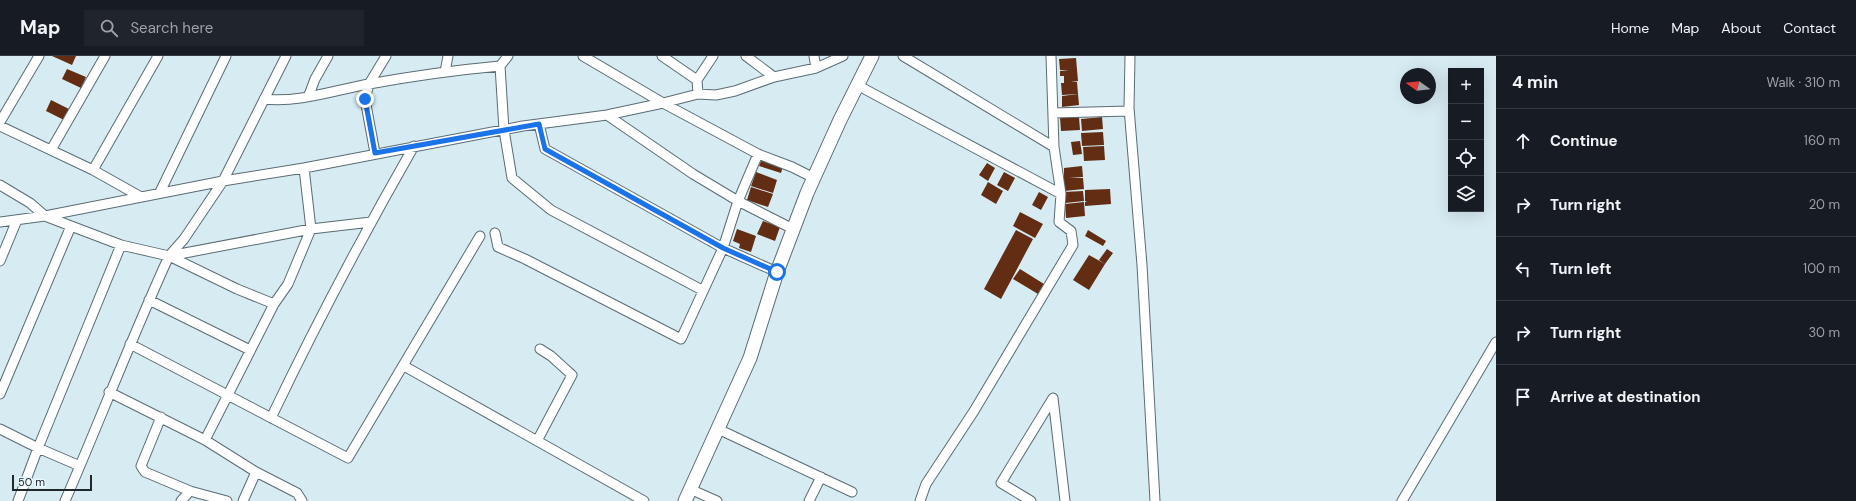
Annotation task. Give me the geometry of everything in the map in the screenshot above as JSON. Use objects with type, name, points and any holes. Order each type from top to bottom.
[{"type":"street","points":[[0,122],[39,56]]},
{"type":"street","points":[[51,150],[105,56]]},
{"type":"street","points":[[93,170],[158,56]]},
{"type":"street","points":[[160,192],[226,56]]},
{"type":"street","points":[[64,501],[99,423],[109,392],[169,256],[184,239],[223,181],[286,56]]},
{"type":"street","points":[[309,95],[315,79],[328,56]]},
{"type":"street","points":[[375,153],[365,99],[369,84],[386,56]]},
{"type":"street","points":[[445,72],[448,56]]},
{"type":"street","points":[[508,56],[500,66],[504,130],[512,178],[551,210],[702,290]]},
{"type":"street","points":[[583,56],[663,103],[758,154],[792,166],[814,178]]},
{"type":"street","points":[[662,56],[697,80]]},
{"type":"street","points":[[698,94],[697,80],[713,56]]},
{"type":"street","points":[[746,56],[774,77]]},
{"type":"street","points":[[814,56],[816,68]]},
{"type":"street","points":[[0,222],[44,216],[160,192],[304,168],[375,153],[504,130],[539,124],[607,116],[698,94],[716,95],[735,91],[774,77],[816,68],[843,56]]},
{"type":"street","points":[[903,56],[1054,147]]},
{"type":"street","points":[[920,501],[926,484],[974,411],[1073,245],[1071,231],[1059,222],[1061,194],[1054,147],[1051,56]]},
{"type":"street","points":[[1130,56],[1129,111],[1142,265],[1155,501]]},
{"type":"street","points":[[684,501],[750,358],[777,272],[793,229],[868,57]]},
{"type":"street","points":[[264,99],[282,101],[369,84],[445,72],[500,66]]},
{"type":"street","points":[[857,85],[1061,194]]},
{"type":"street","points":[[1053,114],[1129,111]]},
{"type":"street","points":[[607,116],[693,174],[738,201],[793,229]]},
{"type":"street","points":[[539,124],[545,149],[723,248],[777,272]]},
{"type":"street","points":[[0,126],[93,170],[141,197]]},
{"type":"street","points":[[271,418],[317,324],[371,222],[414,146]]},
{"type":"street","points":[[495,233],[498,247],[525,259],[681,339],[702,290],[723,248],[738,201],[758,154]]},
{"type":"street","points":[[205,440],[274,304],[288,284],[312,229],[304,168]]},
{"type":"street","points":[[0,185],[30,203],[44,216],[121,245],[169,256],[237,289],[274,304]]},
{"type":"street","points":[[0,261],[17,220]]},
{"type":"street","points":[[169,256],[312,229],[371,222]]},
{"type":"street","points":[[0,394],[71,226]]},
{"type":"street","points":[[130,344],[348,458],[480,236]]},
{"type":"street","points":[[18,501],[38,448],[121,245]]},
{"type":"street","points":[[149,300],[250,350]]},
{"type":"street","points":[[1402,501],[1496,342]]},
{"type":"street","points":[[537,441],[572,375],[551,356],[540,349]]},
{"type":"street","points":[[404,366],[644,501]]},
{"type":"street","points":[[109,392],[205,440],[256,472],[297,493],[302,501]]},
{"type":"street","points":[[1031,501],[1001,483],[1053,398],[1064,501]]},
{"type":"street","points":[[161,417],[140,466],[145,472],[190,491],[227,501]]},
{"type":"street","points":[[0,429],[38,448],[80,466]]},
{"type":"street","points":[[718,429],[852,492]]},
{"type":"street","points":[[243,501],[256,472]]},
{"type":"street","points":[[809,501],[821,477]]},
{"type":"street","points":[[690,489],[717,501]]},
{"type":"street","points":[[181,501],[190,491]]},
{"type":"building","points":[[52,56],[76,56],[72,65]]},
{"type":"building","points":[[1076,58],[1078,81],[1071,82],[1077,82],[1078,94],[1062,95],[1061,83],[1064,83],[1064,76],[1060,76],[1060,71],[1069,70],[1060,70],[1059,59]]},
{"type":"building","points":[[67,69],[86,77],[81,88],[62,79]]},
{"type":"building","points":[[1078,94],[1079,105],[1062,107],[1062,96]]},
{"type":"building","points":[[51,100],[69,109],[64,120],[46,111]]},
{"type":"building","points":[[1079,117],[1080,130],[1061,131],[1060,118]]},
{"type":"building","points":[[1102,117],[1103,129],[1082,131],[1081,119]]},
{"type":"building","points":[[1103,132],[1104,145],[1082,146],[1081,133]]},
{"type":"building","points":[[1080,141],[1082,154],[1073,155],[1071,142]]},
{"type":"building","points":[[1104,146],[1105,160],[1084,161],[1083,147]]},
{"type":"building","points":[[762,159],[783,166],[781,173],[759,166]]},
{"type":"building","points":[[987,163],[995,168],[988,181],[979,175]]},
{"type":"building","points":[[1082,166],[1083,177],[1069,178],[1083,178],[1084,189],[1064,191],[1064,168]]},
{"type":"building","points":[[756,172],[777,180],[773,193],[751,186]]},
{"type":"building","points":[[1004,172],[1015,178],[1008,191],[997,185]]},
{"type":"building","points":[[988,182],[1003,191],[996,204],[981,195]]},
{"type":"building","points":[[751,187],[773,194],[768,207],[747,200]]},
{"type":"building","points":[[1110,189],[1111,204],[1085,206],[1085,202],[1087,202],[1085,201],[1085,190]]},
{"type":"building","points":[[1083,191],[1084,201],[1065,203],[1064,192]]},
{"type":"building","points":[[1039,192],[1048,197],[1041,210],[1032,205]]},
{"type":"building","points":[[1084,202],[1085,216],[1066,218],[1065,204]]},
{"type":"building","points":[[1020,212],[1043,224],[1035,238],[1013,226]]},
{"type":"building","points":[[763,221],[780,227],[775,241],[757,234]]},
{"type":"building","points":[[737,229],[756,236],[751,252],[739,248],[740,244],[733,241]]},
{"type":"building","points":[[1016,230],[1033,239],[1001,299],[984,289]]},
{"type":"building","points":[[1088,230],[1106,241],[1103,246],[1085,236]]},
{"type":"building","points":[[1107,249],[1113,253],[1105,264],[1099,260]]},
{"type":"building","points":[[1089,255],[1105,264],[1089,290],[1073,280]]},
{"type":"building","points":[[1020,269],[1044,284],[1038,294],[1013,279]]},
{"type":"route","points":[[365,99],[375,153],[539,124],[545,149],[723,248],[777,272]]}]
